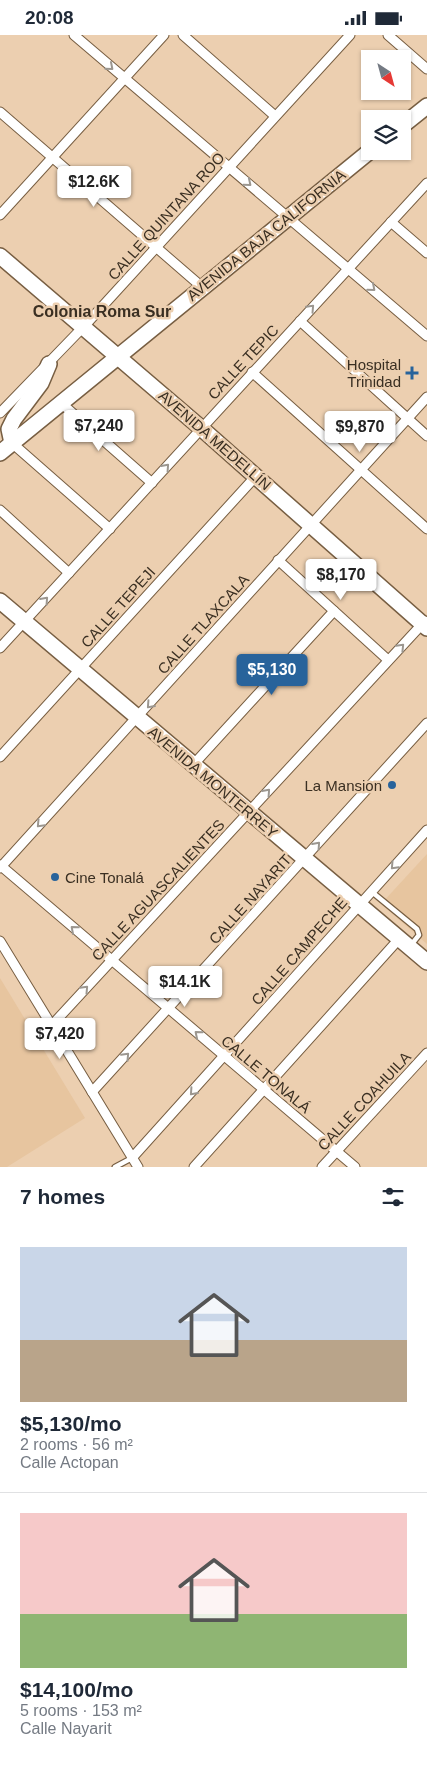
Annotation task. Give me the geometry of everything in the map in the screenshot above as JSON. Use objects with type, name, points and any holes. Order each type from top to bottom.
[{"type":"main road","points":[[411,119],[427,106]]},
{"type":"main road","name":"AVENIDA BAJA CALIFORNIA","points":[[6,448],[361,158]]},
{"type":"main road","name":"AVENIDA MEDELLÍN","points":[[0,256],[84,326],[310,525],[426,623]]},
{"type":"main road","points":[[6,448],[9,429],[14,419],[40,383],[49,363]]},
{"type":"main road","name":"AVENIDA MONTERREY","points":[[0,601],[79,670],[427,962]]},
{"type":"street","points":[[74,35],[427,336]]},
{"type":"street","points":[[0,215],[164,35]]},
{"type":"street","points":[[183,35],[275,116]]},
{"type":"street","name":"CALLE QUINTANA ROO","points":[[0,413],[84,326],[350,35]]},
{"type":"street","points":[[388,35],[427,69]]},
{"type":"street","points":[[0,112],[202,287]]},
{"type":"street","name":"CALLE TEPIC","points":[[0,648],[26,622],[252,372],[427,183]]},
{"type":"street","points":[[391,222],[427,253]]},
{"type":"street","points":[[300,321],[427,436]]},
{"type":"street","points":[[252,372],[427,529]]},
{"type":"street","name":"CALLE TLAXCALA","points":[[0,867],[138,718],[278,560],[427,397]]},
{"type":"street","points":[[61,403],[152,483]]},
{"type":"street","points":[[6,448],[110,529]]},
{"type":"street","name":"CALLE TEPEJI","points":[[0,757],[256,476]]},
{"type":"street","points":[[0,510],[69,573]]},
{"type":"street","points":[[278,560],[388,660]]},
{"type":"street","points":[[192,765],[334,611]]},
{"type":"street","name":"CALLE AGUASCALIENTES","points":[[52,1025],[388,660],[426,623]]},
{"type":"street","name":"CALLE NAYARIT","points":[[92,1092],[427,723]]},
{"type":"street","name":"CALLE CAMPECHE","points":[[132,1158],[225,1057],[358,905],[427,831]]},
{"type":"street","name":"CALLE TONALÁ","points":[[0,867],[355,1167]]},
{"type":"street","points":[[0,941],[138,1167]]},
{"type":"street","points":[[194,1167],[404,943]]},
{"type":"street","name":"CALLE COAHUILA","points":[[322,1167],[427,1053]]},
{"type":"lane","points":[[371,891],[418,932],[417,938],[404,943]]},
{"type":"lane","points":[[116,1167],[132,1158]]},
{"type":"shaded area","points":[[427,854],[427,944],[381,904]]},
{"type":"shaded area","points":[[0,978],[85,1118],[7,1167],[0,1167]]},
{"type":"place","name":"Hospital Trinidad","points":[[412,373]]},
{"type":"place","name":"La Mansion","points":[[392,785]]},
{"type":"place","name":"Cine Tonalá","points":[[55,877]]},
{"type":"district","name":"Colonia Roma Sur","points":[[102,311]]}]
